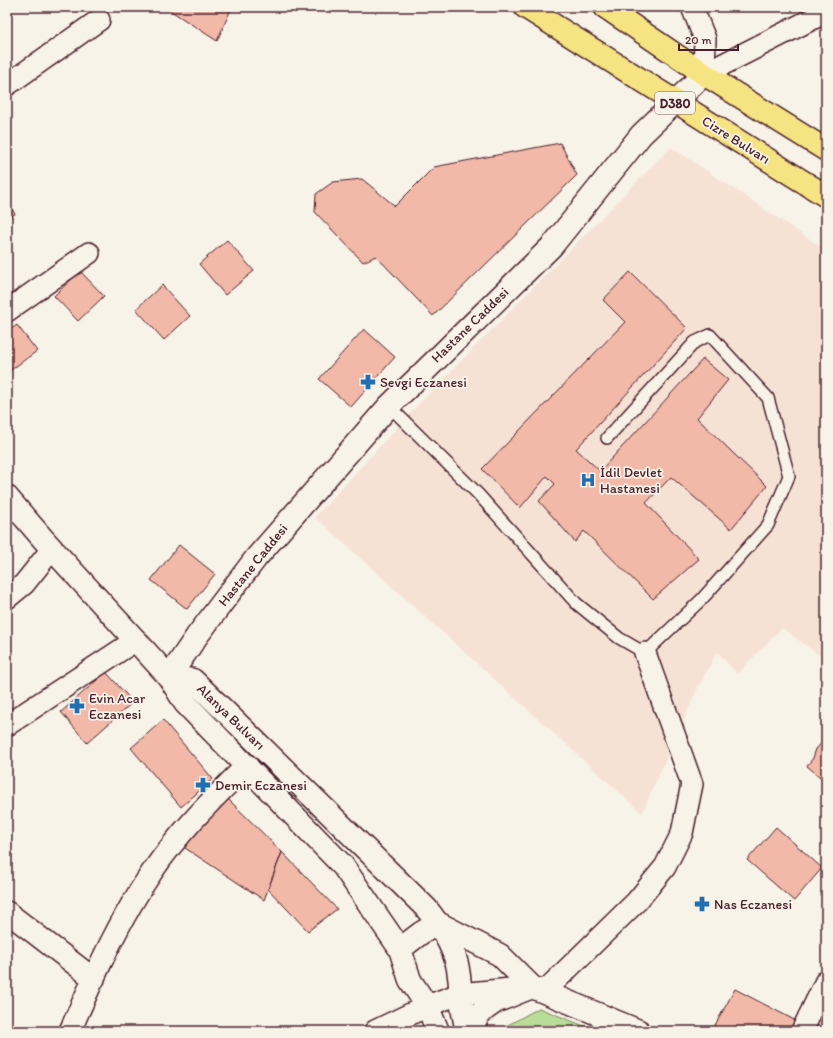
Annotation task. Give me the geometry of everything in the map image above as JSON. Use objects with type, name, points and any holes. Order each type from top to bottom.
[{"type":"main road","name":"Cizre Bulvarı","points":[[525,7],[674,102],[826,196]]},
{"type":"main road","name":"D380","points":[[605,7],[704,74],[826,150]]},
{"type":"main road","name":"Hastane Caddesi","points":[[169,677],[197,636],[256,558],[389,406],[552,246],[641,135],[704,74]]},
{"type":"main road","points":[[7,497],[52,549],[169,677]]},
{"type":"main road","name":"Alanya Bulvarı","points":[[169,677],[185,703],[343,866],[400,949],[410,980],[427,1006],[438,1031]]},
{"type":"main road","name":"Alanya Bulvarı","points":[[169,677],[193,680],[426,908],[438,923],[457,965],[460,994],[468,1031]]},
{"type":"main road","points":[[400,949],[421,933],[438,923],[500,955],[538,989],[639,1031]]},
{"type":"main road","points":[[474,1031],[476,1014],[495,1002],[538,989]]},
{"type":"street","points":[[692,7],[705,39],[704,74],[817,13]]},
{"type":"street","points":[[7,85],[99,20]]},
{"type":"street","points":[[7,311],[89,253]]},
{"type":"street","points":[[7,598],[24,584],[52,549]]},
{"type":"street","points":[[7,725],[136,640]]},
{"type":"street","points":[[375,1031],[427,1006],[460,994],[538,989],[637,901],[665,867],[682,833],[692,784],[645,653]]},
{"type":"street","points":[[70,1031],[104,955],[152,872],[200,812],[246,765]]},
{"type":"street","points":[[7,912],[94,979]]},
{"type":"street","points":[[802,1031],[826,981]]},
{"type":"lane","points":[[389,406],[478,494],[576,603],[619,638],[645,653],[702,599],[768,525],[789,476],[768,398],[710,335],[696,342],[607,438]]},
{"type":"shaded area","name":"İdil Devlet Hastanesi","points":[[671,147],[826,250],[826,660],[782,628],[737,674],[717,652],[697,690],[642,813],[315,517],[416,407]]},
{"type":"shaded area","points":[[826,1010],[826,1031],[816,1031]]},
{"type":"green space","points":[[539,1008],[597,1031],[497,1031]]},
{"type":"building","points":[[165,7],[232,7],[217,41]]},
{"type":"building","points":[[560,143],[577,175],[433,316],[376,256],[363,262],[315,212],[316,194],[333,182],[362,179],[395,206],[434,167]]},
{"type":"building","points":[[7,201],[15,214],[7,219]]},
{"type":"building","points":[[227,240],[254,271],[225,295],[199,264]]},
{"type":"building","points":[[80,271],[104,296],[78,321],[54,296]]},
{"type":"building","points":[[630,272],[687,328],[576,449],[600,471],[703,359],[728,380],[697,418],[767,486],[731,529],[671,477],[646,503],[699,559],[653,599],[584,531],[575,542],[539,501],[555,484],[547,476],[520,508],[482,469],[625,322],[603,300]]},
{"type":"building","points":[[162,285],[190,316],[164,340],[136,309]]},
{"type":"building","points":[[17,325],[37,351],[8,372],[7,332]]},
{"type":"building","points":[[364,329],[395,357],[351,407],[319,379]]},
{"type":"building","points":[[179,545],[215,574],[187,609],[151,580]]},
{"type":"building","points":[[106,672],[133,702],[87,743],[61,712]]},
{"type":"building","points":[[163,720],[213,779],[181,807],[131,748]]},
{"type":"building","points":[[826,738],[826,782],[807,766],[813,758],[816,749]]},
{"type":"building","points":[[225,796],[282,852],[264,900],[182,846]]},
{"type":"building","points":[[776,827],[822,868],[794,901],[747,860]]},
{"type":"building","points":[[282,852],[337,909],[308,931],[268,889]]},
{"type":"building","points":[[735,989],[800,1023],[796,1031],[721,1031],[714,1027]]},
{"type":"place","name":"Sevgi Eczanesi","points":[[368,382]]},
{"type":"place","name":"İdil Devlet Hastanesi","points":[[588,480]]},
{"type":"place","name":"Evin Acar Eczanesi","points":[[77,706]]},
{"type":"place","name":"Demir Eczanesi","points":[[203,785]]},
{"type":"place","name":"Nas Eczanesi","points":[[702,904]]}]
